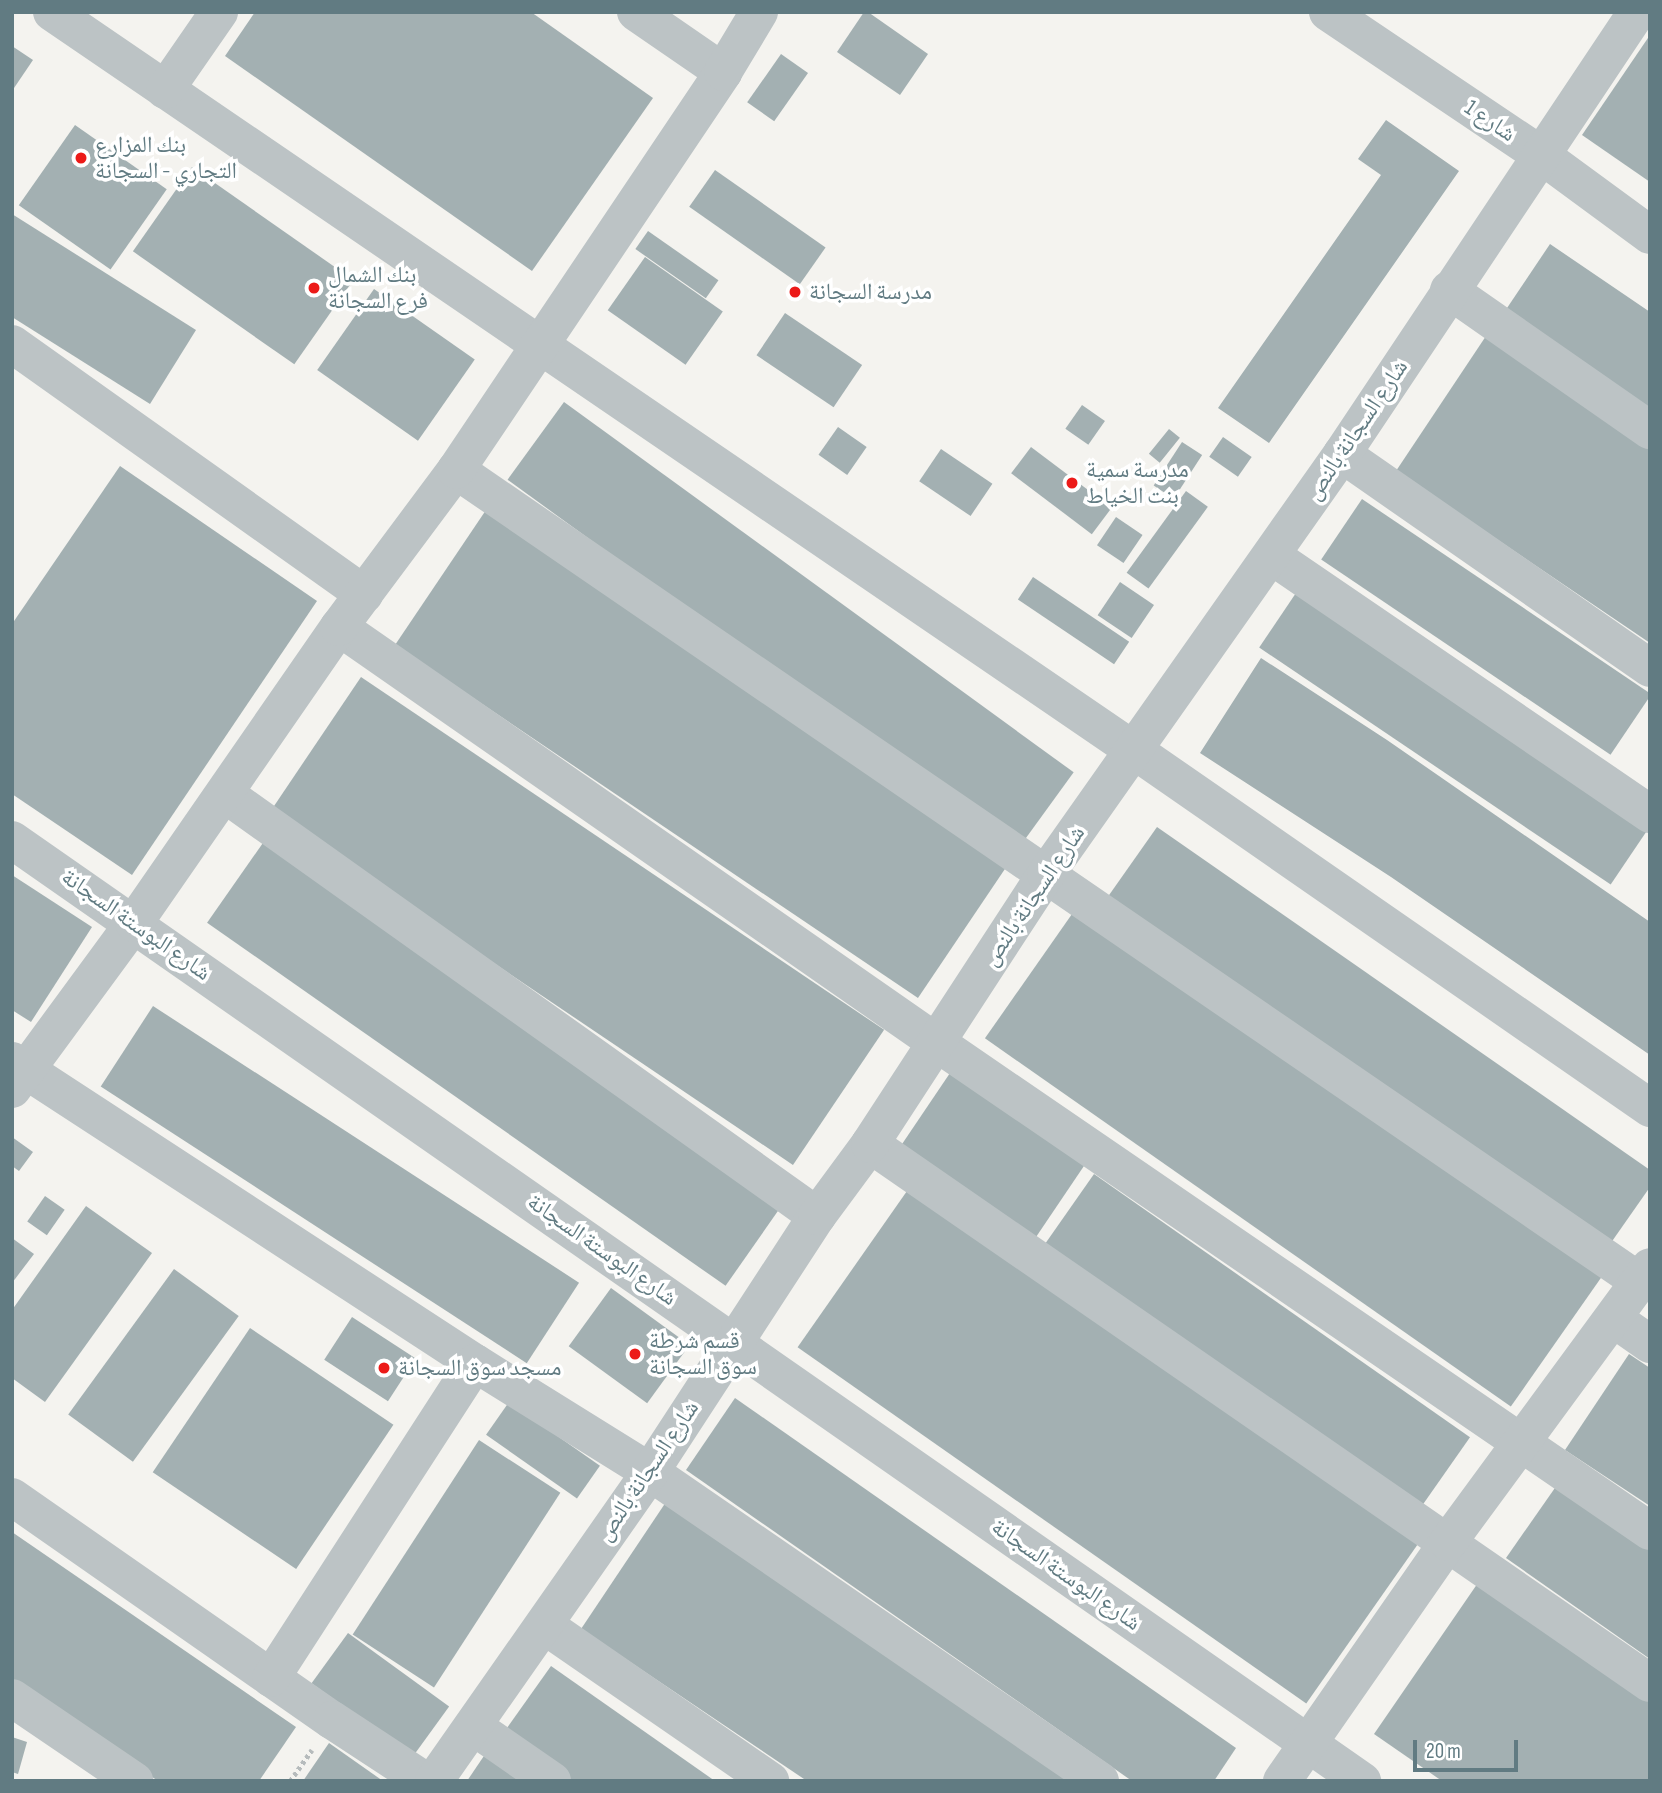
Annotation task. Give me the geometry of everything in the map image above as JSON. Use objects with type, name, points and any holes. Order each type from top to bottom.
[{"type":"street","points":[[52,12],[1135,751],[1650,1108]]},
{"type":"street","points":[[165,90],[219,12]]},
{"type":"street","points":[[635,12],[723,72]]},
{"type":"street","points":[[759,12],[723,72],[456,470],[339,627],[134,923],[17,1074],[650,1472],[1100,1781]]},
{"type":"street","name":"شارع 1","points":[[1328,12],[1541,155],[1650,234]]},
{"type":"street","name":"شارع السجانة بالنص","points":[[434,1781],[650,1472],[817,1216],[870,1144],[937,1044],[1046,874],[1342,454],[1637,12]]},
{"type":"street","points":[[1449,290],[1650,430]]},
{"type":"street","points":[[12,344],[364,594]]},
{"type":"street","points":[[1342,454],[1650,668]]},
{"type":"street","points":[[456,470],[1046,874],[1645,1275],[1448,1542],[1282,1781]]},
{"type":"street","points":[[1272,555],[1650,814]]},
{"type":"street","points":[[339,627],[937,1044],[1650,1531]]},
{"type":"street","points":[[225,794],[817,1216]]},
{"type":"street","name":"شارع البوستة السجانة","points":[[12,840],[1362,1781]]},
{"type":"street","points":[[870,1144],[1650,1683]]},
{"type":"street","points":[[1614,1319],[1650,1344]]},
{"type":"street","points":[[271,1678],[475,1363]]},
{"type":"street","points":[[12,1497],[271,1678],[425,1781]]},
{"type":"street","points":[[544,1625],[770,1781]]},
{"type":"street","points":[[12,1698],[134,1781]]},
{"type":"street","points":[[474,1727],[552,1781]]},
{"type":"building","points":[[255,12],[531,12],[653,98],[532,271],[225,56]]},
{"type":"building","points":[[864,12],[868,12],[928,54],[900,95],[837,52]]},
{"type":"building","points":[[1650,35],[1650,182],[1582,135]]},
{"type":"building","points":[[12,46],[33,60],[12,91]]},
{"type":"building","points":[[781,54],[808,73],[774,121],[747,102]]},
{"type":"building","points":[[1386,120],[1459,171],[1269,443],[1218,408],[1381,175],[1358,159]]},
{"type":"building","points":[[75,125],[167,189],[111,270],[19,205]]},
{"type":"building","points":[[192,167],[353,280],[294,364],[133,251]]},
{"type":"building","points":[[715,170],[826,247],[800,284],[689,207]]},
{"type":"building","points":[[12,214],[196,330],[150,404],[12,317]]},
{"type":"building","points":[[648,231],[718,280],[706,298],[635,249]]},
{"type":"building","points":[[1550,244],[1650,312],[1650,409],[1505,311]]},
{"type":"building","points":[[645,257],[723,311],[686,365],[608,310]]},
{"type":"building","points":[[374,289],[475,360],[418,441],[317,370]]},
{"type":"building","points":[[785,313],[862,365],[834,407],[756,355]]},
{"type":"building","points":[[1486,336],[1650,447],[1650,643],[1396,471]]},
{"type":"building","points":[[564,402],[1074,772],[1017,850],[508,480]]},
{"type":"building","points":[[1082,405],[1105,421],[1088,445],[1065,429]]},
{"type":"building","points":[[838,427],[867,447],[847,475],[818,455]]},
{"type":"building","points":[[1169,429],[1180,438],[1160,463],[1149,454]]},
{"type":"building","points":[[1223,437],[1252,457],[1238,477],[1209,457]]},
{"type":"building","points":[[1182,442],[1202,455],[1174,499],[1154,486]]},
{"type":"building","points":[[1031,447],[1112,508],[1092,534],[1011,473]]},
{"type":"building","points":[[941,449],[992,484],[971,516],[919,481]]},
{"type":"building","points":[[120,466],[317,601],[132,875],[12,794],[12,624]]},
{"type":"building","points":[[1186,491],[1208,507],[1148,589],[1127,573]]},
{"type":"building","points":[[1362,499],[1650,693],[1611,755],[1321,560]]},
{"type":"building","points":[[486,510],[1009,863],[918,998],[395,645]]},
{"type":"building","points":[[1116,517],[1143,535],[1124,563],[1097,545]]},
{"type":"building","points":[[1033,577],[1129,642],[1114,664],[1018,599]]},
{"type":"building","points":[[1120,582],[1154,605],[1132,638],[1098,615]]},
{"type":"building","points":[[1300,587],[1650,823],[1611,885],[1259,648]]},
{"type":"building","points":[[1261,658],[1387,740],[1650,922],[1650,1055],[1391,877],[1200,753]]},
{"type":"building","points":[[361,677],[884,1030],[793,1165],[270,812]]},
{"type":"building","points":[[1157,827],[1650,1170],[1650,1187],[1608,1247],[1107,898]]},
{"type":"building","points":[[265,840],[784,1203],[726,1286],[207,923]]},
{"type":"building","points":[[12,875],[92,927],[31,1022],[12,1010]]},
{"type":"building","points":[[1079,904],[1605,1272],[1511,1407],[985,1038]]},
{"type":"building","points":[[153,1006],[579,1283],[527,1363],[101,1087]]},
{"type":"building","points":[[950,1073],[1085,1164],[1035,1238],[900,1147]]},
{"type":"building","points":[[12,1137],[33,1152],[19,1171],[12,1166]]},
{"type":"building","points":[[1094,1174],[1470,1437],[1420,1509],[1044,1245]]},
{"type":"building","points":[[914,1181],[1423,1537],[1306,1703],[798,1347]]},
{"type":"building","points":[[45,1196],[65,1210],[47,1235],[27,1221]]},
{"type":"building","points":[[86,1206],[152,1253],[45,1402],[12,1378],[12,1310]]},
{"type":"building","points":[[12,1238],[34,1254],[12,1283]]},
{"type":"building","points":[[174,1269],[239,1316],[133,1462],[68,1415]]},
{"type":"building","points":[[611,1288],[689,1345],[647,1403],[569,1346]]},
{"type":"building","points":[[352,1317],[416,1358],[388,1401],[324,1360]]},
{"type":"building","points":[[250,1328],[393,1425],[296,1569],[153,1472]]},
{"type":"building","points":[[1629,1354],[1650,1368],[1650,1506],[1565,1450]]},
{"type":"building","points":[[735,1398],[1236,1748],[1214,1781],[1132,1781],[686,1470]]},
{"type":"building","points":[[509,1402],[600,1466],[577,1498],[486,1435]]},
{"type":"building","points":[[479,1440],[560,1493],[434,1687],[353,1635]]},
{"type":"building","points":[[1557,1485],[1650,1550],[1650,1659],[1506,1558]]},
{"type":"building","points":[[668,1499],[1088,1781],[807,1781],[581,1629]]},
{"type":"building","points":[[12,1532],[296,1727],[259,1781],[158,1781],[12,1680]]},
{"type":"building","points":[[1482,1577],[1650,1693],[1650,1781],[1442,1781],[1374,1734]]},
{"type":"building","points":[[348,1633],[449,1706],[413,1757],[312,1683]]},
{"type":"building","points":[[551,1666],[715,1781],[567,1781],[502,1735]]},
{"type":"building","points":[[12,1737],[27,1742],[18,1774],[12,1772]]},
{"type":"building","points":[[329,1743],[383,1781],[303,1781]]},
{"type":"building","points":[[490,1747],[539,1781],[467,1781]]},
{"type":"place","name":"بنك المزارع التجاري - السجانة","points":[[81,158]]},
{"type":"place","name":"بنك الشمال فرع السجانة","points":[[314,288]]},
{"type":"place","name":"مدرسة السجانة","points":[[795,292]]},
{"type":"place","name":"مدرسة سمية بنت الخياط","points":[[1072,483]]},
{"type":"place","name":"قسم شرطة سوق السجانة","points":[[635,1354]]},
{"type":"place","name":"مسجد سوق السجانة","points":[[384,1368]]}]
